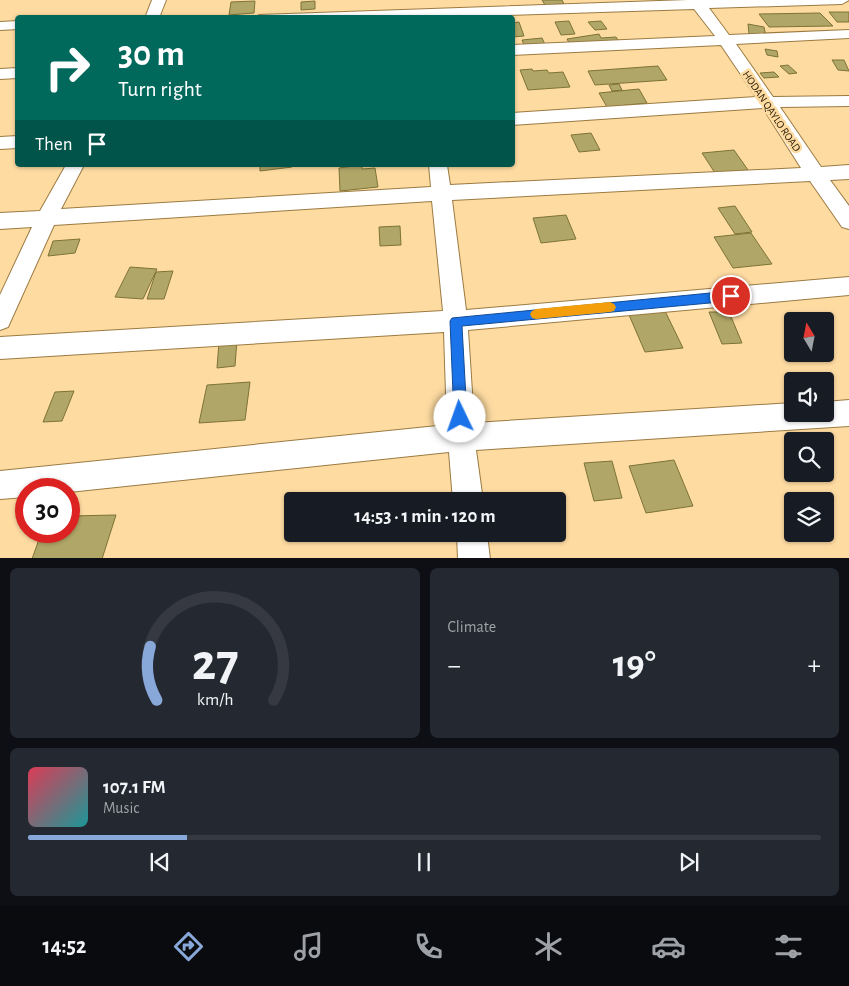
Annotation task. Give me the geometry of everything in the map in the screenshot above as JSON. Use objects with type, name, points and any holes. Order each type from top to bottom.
[{"type":"street","points":[[153,15],[158,0]]},
{"type":"street","points":[[321,15],[416,10],[842,0]]},
{"type":"street","name":"HODAN QAYLO ROAD","points":[[696,2],[724,39],[814,174],[849,221]]},
{"type":"street","points":[[0,26],[15,25]]},
{"type":"street","points":[[515,50],[849,34]]},
{"type":"street","points":[[0,74],[15,73]]},
{"type":"street","points":[[515,119],[767,102],[849,101]]},
{"type":"street","points":[[0,143],[15,142]]},
{"type":"street","points":[[0,320],[46,219],[74,167]]},
{"type":"street","points":[[438,167],[456,321],[461,436],[467,492]]},
{"type":"street","points":[[0,222],[442,193],[849,172]]},
{"type":"street","points":[[0,348],[456,321],[849,286]]},
{"type":"street","points":[[0,485],[461,436],[849,413]]},
{"type":"street","points":[[473,542],[474,558]]},
{"type":"building","points":[[542,0],[562,0],[564,4],[545,5]]},
{"type":"building","points":[[255,1],[254,13],[229,15],[231,2]]},
{"type":"building","points":[[315,1],[315,9],[301,10],[301,2]]},
{"type":"building","points":[[829,12],[849,12],[849,22],[837,22]]},
{"type":"building","points":[[820,13],[833,26],[769,27],[759,14]]},
{"type":"building","points":[[569,21],[575,34],[561,35],[555,22]]},
{"type":"building","points":[[601,21],[607,29],[595,30],[588,22]]},
{"type":"building","points":[[519,22],[524,36],[515,37],[515,23]]},
{"type":"building","points":[[748,24],[764,27],[766,36],[749,34]]},
{"type":"building","points":[[599,34],[601,38],[616,37],[623,47],[574,52],[567,39]]},
{"type":"building","points":[[542,38],[548,51],[527,53],[522,40]]},
{"type":"building","points":[[765,49],[777,51],[778,57],[767,55]]},
{"type":"building","points":[[832,60],[844,60],[849,71],[838,70]]},
{"type":"building","points":[[788,65],[797,73],[789,74],[780,66]]},
{"type":"building","points":[[658,66],[667,80],[595,85],[588,71]]},
{"type":"building","points":[[532,69],[533,71],[547,70],[549,73],[563,72],[570,87],[528,90],[520,70]]},
{"type":"building","points":[[774,72],[779,77],[764,78],[760,73]]},
{"type":"building","points":[[619,84],[622,90],[612,91],[609,85]]},
{"type":"building","points":[[639,89],[647,103],[607,107],[599,93]]},
{"type":"building","points":[[591,133],[600,150],[579,152],[571,135]]},
{"type":"building","points":[[734,150],[748,170],[715,173],[702,153]]},
{"type":"building","points":[[260,167],[292,167],[260,171]]},
{"type":"building","points":[[339,168],[375,168],[378,187],[340,191]]},
{"type":"building","points":[[735,206],[752,232],[735,234],[718,208]]},
{"type":"building","points":[[566,215],[576,239],[541,243],[533,218]]},
{"type":"building","points":[[400,226],[401,245],[380,246],[379,227]]},
{"type":"building","points":[[751,233],[772,264],[733,268],[714,237]]},
{"type":"building","points":[[80,239],[75,253],[48,256],[53,241]]},
{"type":"building","points":[[130,267],[157,269],[143,299],[115,297]]},
{"type":"building","points":[[173,271],[164,299],[147,299],[156,272]]},
{"type":"building","points":[[665,311],[683,348],[645,352],[629,315]]},
{"type":"building","points":[[709,312],[729,312],[742,343],[722,344]]},
{"type":"building","points":[[237,340],[235,366],[217,368],[219,342]]},
{"type":"building","points":[[250,382],[245,420],[199,423],[207,385]]},
{"type":"building","points":[[74,391],[62,421],[43,422],[55,392]]},
{"type":"building","points":[[674,460],[693,506],[646,513],[629,466]]},
{"type":"building","points":[[612,461],[622,498],[594,501],[584,463]]},
{"type":"building","points":[[116,515],[102,558],[32,558],[38,543],[80,543],[80,516]]},
{"type":"slow traffic","points":[[536,314],[610,307]]},
{"type":"route","points":[[460,417],[456,321],[731,296]]}]
